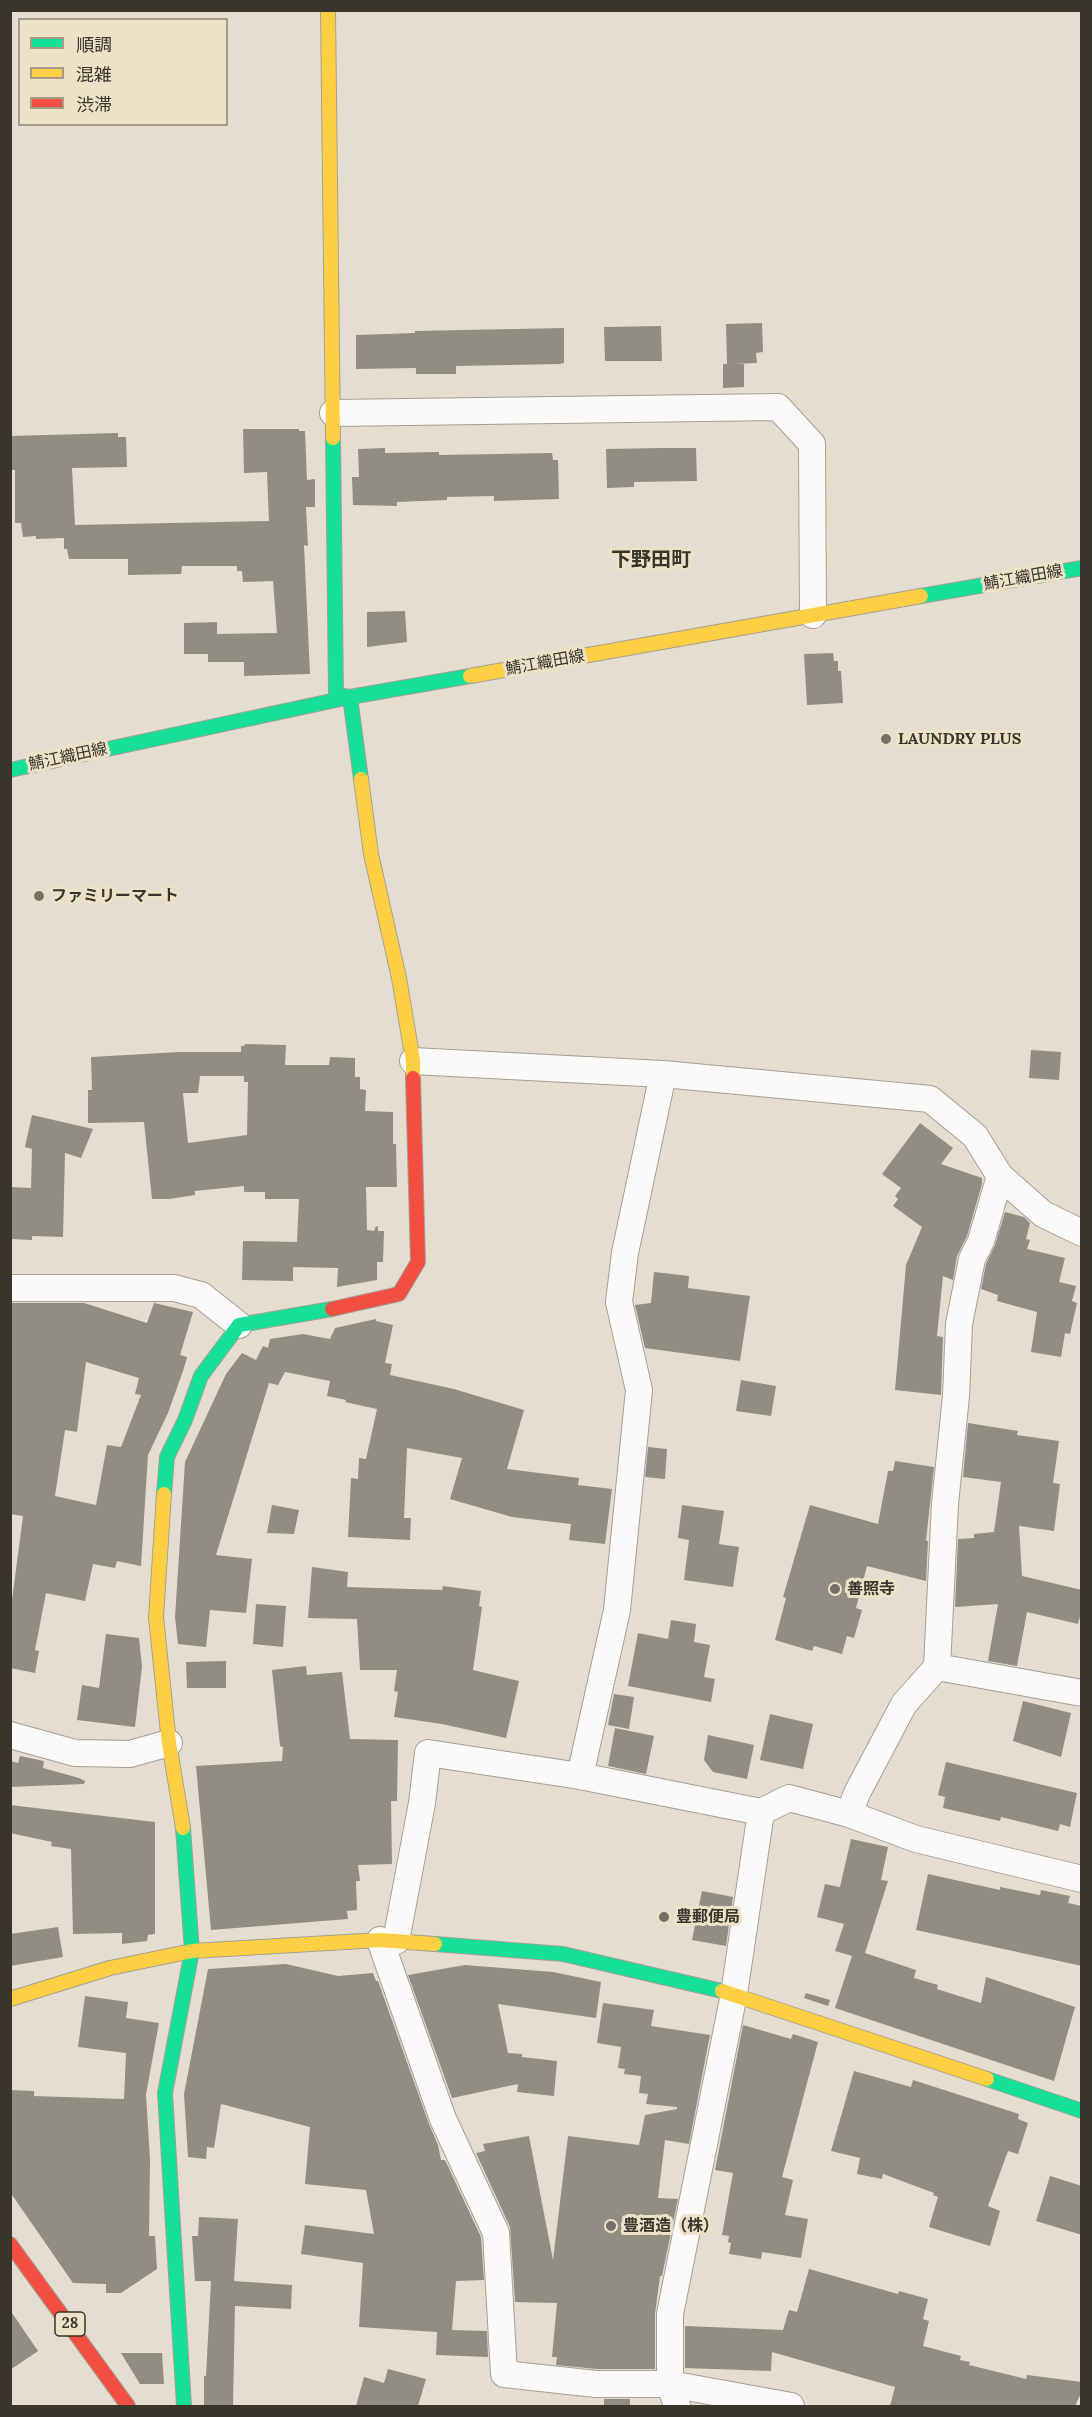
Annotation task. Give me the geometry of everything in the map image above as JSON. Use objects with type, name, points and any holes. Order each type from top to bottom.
[{"type":"street","points":[[184,2406],[165,2093],[192,1951],[185,1839],[169,1743],[156,1617],[168,1457],[201,1376],[239,1325],[320,1312],[399,1294],[418,1262],[413,1061],[399,978],[371,854],[351,697],[336,695],[328,10]]},
{"type":"street","points":[[333,413],[778,407],[812,444],[813,615]]},
{"type":"street","name":"鯖江織田線","points":[[10,770],[351,697],[1082,568]]},
{"type":"street","points":[[413,1061],[663,1074],[930,1099],[975,1136],[1000,1176],[1043,1214],[1082,1233]]},
{"type":"street","points":[[580,1776],[617,1610],[639,1390],[619,1302],[625,1253],[663,1074]]},
{"type":"street","points":[[849,1814],[857,1793],[904,1704],[937,1666],[945,1504],[956,1396],[959,1324],[972,1259],[981,1241],[1000,1176]]},
{"type":"street","points":[[10,1288],[174,1288],[201,1295],[239,1325]]},
{"type":"street","points":[[937,1666],[1082,1694]]},
{"type":"street","points":[[10,1735],[75,1752],[130,1754],[169,1743]]},
{"type":"street","points":[[791,2406],[674,2395],[504,2374],[496,2233],[443,2119],[388,1941],[422,1803],[428,1752],[580,1776],[761,1812],[789,1798],[849,1814],[916,1839],[1082,1879]]},
{"type":"street","points":[[674,2395],[670,2314],[734,1994],[761,1812]]},
{"type":"street","points":[[10,1999],[110,1968],[192,1951],[388,1941],[563,1954],[734,1994],[1082,2111]]},
{"type":"street","name":"28","points":[[10,2244],[128,2406]]},
{"type":"building","points":[[762,323],[763,352],[756,353],[757,363],[731,364],[744,364],[744,387],[723,388],[723,364],[727,364],[726,324]]},
{"type":"building","points":[[661,326],[662,361],[605,361],[604,327]]},
{"type":"building","points":[[564,328],[564,363],[560,364],[456,366],[456,374],[416,374],[416,368],[356,369],[356,335],[415,333],[415,331]]},
{"type":"building","points":[[243,429],[299,429],[299,431],[305,431],[307,480],[315,479],[315,507],[306,507],[308,546],[304,545],[310,674],[244,676],[244,662],[208,662],[208,654],[184,654],[184,623],[217,622],[217,634],[277,633],[273,581],[243,582],[242,571],[237,571],[237,566],[182,566],[181,574],[128,575],[128,559],[69,559],[67,549],[64,549],[64,538],[23,537],[21,523],[15,523],[15,470],[10,470],[10,436],[118,433],[118,437],[126,437],[127,467],[72,468],[75,525],[269,521],[267,472],[244,473]]},
{"type":"building","points":[[385,448],[385,453],[439,452],[439,455],[552,453],[553,460],[558,460],[559,499],[494,501],[494,496],[447,497],[447,500],[397,502],[397,506],[353,505],[352,477],[359,477],[358,449]]},
{"type":"building","points":[[696,448],[697,481],[634,482],[634,487],[607,488],[606,449]]},
{"type":"building","points":[[405,611],[407,642],[367,647],[367,612]]},
{"type":"building","points":[[833,653],[834,661],[838,661],[838,671],[841,671],[843,703],[807,705],[804,654]]},
{"type":"building","points":[[245,1044],[286,1045],[285,1065],[329,1065],[330,1057],[355,1058],[355,1077],[360,1077],[360,1089],[366,1090],[365,1111],[393,1112],[397,1187],[366,1187],[367,1230],[374,1231],[376,1226],[378,1231],[384,1231],[383,1262],[377,1262],[377,1280],[337,1287],[338,1268],[293,1267],[293,1281],[242,1280],[243,1241],[297,1242],[299,1199],[265,1199],[265,1192],[244,1192],[244,1186],[195,1191],[195,1195],[169,1199],[152,1199],[144,1122],[88,1123],[88,1090],[92,1090],[91,1057],[179,1052],[241,1052],[241,1046]],"holes":[[[200,1076],[244,1076],[244,1082],[248,1082],[247,1135],[188,1143],[183,1093],[198,1093]]]},
{"type":"building","points":[[1031,1050],[1061,1052],[1059,1080],[1029,1078]]},
{"type":"building","points":[[32,1115],[93,1129],[81,1158],[65,1153],[63,1237],[32,1236],[32,1240],[10,1239],[10,1187],[31,1188],[32,1149],[25,1147]]},
{"type":"building","points":[[920,1123],[953,1148],[941,1164],[982,1178],[967,1236],[957,1256],[953,1280],[943,1276],[937,1336],[943,1337],[941,1395],[895,1390],[906,1265],[922,1227],[893,1206],[898,1199],[895,1196],[901,1188],[882,1174]]},
{"type":"building","points":[[1005,1212],[1024,1217],[1030,1223],[1026,1239],[1030,1240],[1027,1249],[1065,1258],[1059,1282],[1076,1286],[1072,1301],[1077,1303],[1070,1334],[1065,1333],[1061,1357],[1031,1352],[1037,1312],[997,1301],[998,1295],[981,1289],[986,1264],[995,1245]]},
{"type":"building","points":[[654,1272],[689,1276],[688,1288],[750,1296],[740,1361],[645,1348],[635,1305],[651,1303]]},
{"type":"building","points":[[10,1303],[84,1303],[147,1323],[154,1303],[193,1312],[180,1355],[187,1357],[184,1368],[168,1413],[148,1455],[141,1566],[117,1561],[115,1568],[93,1564],[85,1601],[46,1593],[35,1650],[39,1651],[35,1673],[10,1668],[10,1615],[23,1516],[10,1514]],"holes":[[[86,1362],[139,1378],[135,1394],[141,1395],[121,1447],[107,1445],[96,1505],[55,1496],[65,1430],[77,1432]]]},
{"type":"building","points":[[376,1319],[376,1321],[393,1325],[385,1363],[392,1364],[390,1375],[454,1389],[524,1410],[507,1469],[579,1478],[578,1485],[612,1489],[605,1544],[569,1540],[571,1524],[512,1517],[450,1499],[462,1458],[407,1448],[404,1518],[411,1518],[410,1540],[348,1537],[351,1478],[358,1479],[359,1458],[366,1459],[377,1409],[327,1396],[330,1381],[285,1372],[278,1385],[269,1383],[216,1555],[252,1559],[246,1613],[210,1610],[206,1647],[178,1644],[175,1617],[185,1462],[226,1374],[242,1353],[256,1360],[263,1346],[268,1348],[270,1339],[303,1334],[330,1339],[335,1328]]},
{"type":"building","points":[[741,1380],[776,1386],[771,1416],[736,1411]]},
{"type":"building","points":[[968,1423],[1018,1431],[1017,1435],[1059,1441],[1053,1483],[1060,1484],[1054,1531],[1019,1526],[1022,1576],[1082,1590],[1082,1609],[1078,1624],[1027,1612],[1017,1666],[988,1661],[998,1604],[955,1607],[958,1539],[974,1538],[974,1534],[994,1532],[1001,1482],[963,1477]]},
{"type":"building","points":[[648,1447],[667,1449],[665,1479],[645,1477]]},
{"type":"building","points":[[895,1461],[934,1467],[926,1541],[928,1541],[926,1581],[867,1566],[856,1608],[862,1610],[854,1638],[847,1636],[842,1654],[814,1646],[812,1651],[775,1640],[786,1598],[783,1597],[810,1505],[878,1524],[888,1471],[893,1471]]},
{"type":"building","points":[[272,1505],[299,1510],[294,1534],[267,1533]]},
{"type":"building","points":[[682,1505],[724,1511],[719,1544],[739,1547],[733,1587],[684,1580],[689,1540],[678,1538]]},
{"type":"building","points":[[312,1567],[348,1572],[347,1587],[442,1590],[443,1586],[481,1591],[479,1606],[482,1607],[473,1670],[519,1681],[506,1738],[442,1724],[394,1717],[398,1692],[394,1691],[397,1670],[360,1670],[357,1619],[308,1618]]},
{"type":"building","points":[[256,1604],[286,1606],[283,1647],[253,1644]]},
{"type":"building","points":[[671,1620],[696,1624],[694,1642],[710,1645],[704,1677],[715,1679],[711,1702],[628,1686],[638,1633],[668,1639]]},
{"type":"building","points":[[106,1634],[139,1638],[142,1667],[135,1727],[77,1720],[82,1685],[99,1688]]},
{"type":"building","points":[[226,1661],[226,1688],[187,1688],[186,1662]]},
{"type":"building","points":[[306,1666],[307,1675],[342,1672],[350,1739],[398,1740],[397,1801],[391,1801],[392,1864],[358,1865],[360,1881],[356,1881],[357,1910],[347,1911],[348,1919],[211,1930],[196,1766],[282,1761],[283,1747],[280,1746],[272,1670]]},
{"type":"building","points":[[614,1694],[634,1697],[629,1729],[608,1725]]},
{"type":"building","points":[[1023,1701],[1071,1713],[1061,1757],[1013,1741]]},
{"type":"building","points":[[770,1714],[813,1724],[803,1769],[760,1760]]},
{"type":"building","points":[[615,1728],[654,1736],[646,1774],[608,1766]]},
{"type":"building","points":[[708,1735],[754,1745],[747,1779],[713,1772],[704,1760]]},
{"type":"building","points":[[20,1756],[44,1761],[43,1768],[79,1778],[85,1781],[84,1784],[10,1787],[10,1761],[18,1763]]},
{"type":"building","points":[[946,1762],[1077,1793],[1070,1827],[1060,1824],[1058,1831],[1001,1817],[1000,1821],[943,1808],[945,1797],[938,1795]]},
{"type":"building","points":[[10,1805],[155,1822],[155,1934],[148,1935],[147,1941],[122,1944],[122,1933],[73,1934],[71,1849],[51,1846],[52,1842],[10,1833]]},
{"type":"building","points":[[851,1839],[888,1847],[881,1880],[888,1881],[865,1953],[916,1970],[914,1978],[938,1985],[937,1989],[981,2003],[986,1977],[1075,2007],[1054,2081],[835,2008],[852,1956],[835,1951],[844,1924],[817,1917],[825,1884],[840,1887]]},
{"type":"building","points":[[928,1874],[1000,1890],[1000,1887],[1040,1895],[1041,1890],[1070,1896],[1068,1903],[1082,1906],[1082,1966],[916,1930]]},
{"type":"building","points":[[702,1891],[733,1897],[726,1946],[692,1940]]},
{"type":"building","points":[[58,1927],[63,1957],[10,1966],[10,1934]]},
{"type":"building","points":[[286,1964],[338,1976],[373,1973],[378,1981],[438,2145],[441,2160],[445,2160],[481,2237],[484,2280],[456,2281],[452,2330],[487,2331],[488,2357],[436,2355],[437,2332],[359,2327],[363,2263],[301,2254],[305,2225],[374,2234],[366,2190],[305,2184],[310,2127],[221,2104],[214,2148],[207,2147],[206,2159],[188,2157],[184,2094],[208,1969]]},
{"type":"building","points":[[465,1965],[553,1972],[601,1982],[596,2018],[498,2004],[508,2053],[557,2061],[554,2096],[517,2092],[518,2084],[452,2098],[408,1975]]},
{"type":"building","points":[[806,1993],[830,2000],[828,2006],[804,1998]]},
{"type":"building","points":[[85,1996],[128,2002],[126,2018],[159,2023],[146,2094],[150,2160],[149,2236],[155,2236],[157,2269],[121,2293],[106,2293],[106,2284],[73,2283],[10,2192],[10,2090],[34,2091],[34,2096],[124,2099],[126,2053],[78,2047]]},
{"type":"building","points":[[603,2003],[654,2010],[651,2026],[710,2035],[689,2144],[665,2140],[658,2198],[678,2199],[662,2276],[660,2276],[655,2314],[655,2369],[597,2369],[556,2365],[557,2357],[552,2357],[557,2303],[515,2302],[510,2227],[476,2153],[485,2151],[483,2144],[529,2136],[553,2260],[568,2136],[639,2145],[645,2115],[677,2109],[677,2107],[646,2104],[648,2094],[639,2093],[641,2076],[624,2074],[625,2069],[618,2068],[621,2047],[597,2043]]},
{"type":"building","points":[[743,2025],[791,2039],[793,2034],[818,2042],[782,2177],[793,2180],[785,2215],[808,2219],[801,2258],[762,2252],[761,2259],[729,2254],[731,2243],[728,2242],[729,2236],[722,2235],[733,2173],[715,2170]]},
{"type":"building","points":[[854,2071],[911,2087],[913,2080],[1019,2114],[1018,2119],[1028,2123],[1018,2154],[1008,2151],[988,2206],[1000,2211],[990,2246],[929,2227],[938,2197],[933,2195],[934,2193],[883,2174],[882,2179],[857,2174],[860,2158],[831,2151]]},
{"type":"building","points":[[1050,2176],[1082,2186],[1082,2235],[1036,2221]]},
{"type":"building","points":[[199,2217],[238,2219],[234,2281],[292,2285],[291,2309],[235,2306],[233,2406],[204,2406],[211,2281],[195,2281],[192,2236],[198,2236]]},
{"type":"building","points":[[809,2269],[898,2294],[899,2291],[928,2299],[923,2319],[929,2321],[923,2346],[961,2356],[960,2360],[970,2362],[969,2365],[1026,2379],[1027,2375],[1082,2382],[1082,2391],[1075,2406],[890,2406],[895,2387],[772,2352],[771,2371],[685,2368],[685,2326],[783,2330],[789,2310],[797,2312]]},
{"type":"building","points":[[10,2310],[38,2351],[10,2370]]},
{"type":"building","points":[[121,2353],[162,2353],[164,2384],[140,2384]]},
{"type":"building","points":[[388,2369],[426,2379],[418,2406],[356,2406],[364,2377],[384,2383]]},
{"type":"building","points":[[604,2399],[630,2399],[630,2406],[604,2406]]},
{"type":"traffic: fast","points":[[333,438],[336,695],[350,697],[361,779]]},
{"type":"traffic: fast","points":[[921,596],[1082,568]]},
{"type":"traffic: fast","points":[[10,770],[350,697],[470,676]]},
{"type":"traffic: fast","points":[[164,1494],[167,1457],[185,1420],[201,1376],[239,1325],[332,1309]]},
{"type":"traffic: fast","points":[[183,1828],[192,1951],[165,2093],[184,2406]]},
{"type":"traffic: fast","points":[[435,1944],[563,1954],[722,1991]]},
{"type":"traffic: fast","points":[[987,2079],[1082,2111]]},
{"type":"traffic: slow","points":[[328,10],[333,438]]},
{"type":"traffic: slow","points":[[470,676],[921,596]]},
{"type":"traffic: slow","points":[[361,779],[371,854],[399,978],[413,1061],[413,1078]]},
{"type":"traffic: slow","points":[[164,1494],[156,1617],[169,1743],[183,1828]]},
{"type":"traffic: slow","points":[[10,1999],[110,1968],[192,1951],[380,1940],[435,1944]]},
{"type":"traffic: slow","points":[[722,1991],[987,2079]]},
{"type":"traffic: jam","points":[[332,1309],[399,1294],[418,1262],[413,1078]]},
{"type":"traffic: jam","points":[[10,2244],[128,2406]]},
{"type":"place","name":"LAUNDRY PLUS","points":[[886,739]]},
{"type":"place","name":"ファミリーマート","points":[[39,896]]},
{"type":"place","name":"善照寺","points":[[835,1589]]},
{"type":"place","name":"豊郵便局","points":[[664,1917]]},
{"type":"place","name":"豊酒造（株）","points":[[611,2226]]},
{"type":"district","name":"下野田町","points":[[651,560]]}]
